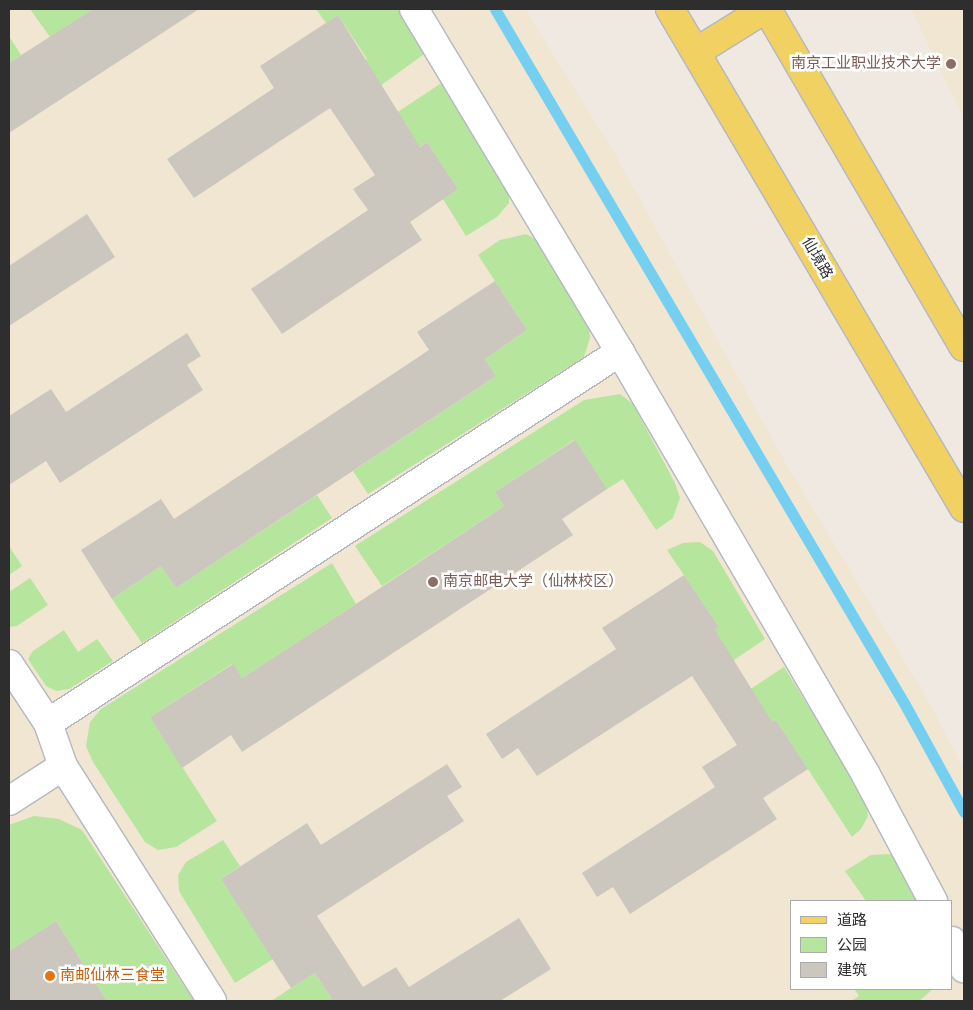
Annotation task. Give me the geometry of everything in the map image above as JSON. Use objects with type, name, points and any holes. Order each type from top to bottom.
[{"type":"main road","name":"仙境路","points":[[670,9],[964,508]]},
{"type":"main road","points":[[696,52],[766,9],[964,347]]},
{"type":"lane","points":[[414,9],[620,352],[866,775],[933,900]]},
{"type":"lane","points":[[48,722],[620,352]]},
{"type":"lane","points":[[9,664],[48,722],[63,766],[212,1001]]},
{"type":"lane","points":[[9,801],[63,766]]},
{"type":"lane","points":[[953,943],[964,968]]},
{"type":"shaded area","name":"南京邮电大学（仙林校区）","points":[[9,9],[525,9],[614,152],[785,462],[929,702],[964,770],[964,1001],[9,1001]]},
{"type":"shaded area","name":"南京工业职业技术大学","points":[[911,9],[964,9],[964,119]]},
{"type":"green space","points":[[30,9],[93,9],[50,37]]},
{"type":"green space","points":[[316,9],[402,9],[427,52],[380,86],[343,75],[367,59],[338,15],[326,23]]},
{"type":"green space","points":[[9,36],[21,55],[9,63]]},
{"type":"green space","points":[[446,80],[509,181],[509,203],[497,217],[466,236],[443,199],[458,189],[427,142],[398,161],[375,127]]},
{"type":"green space","points":[[526,234],[544,244],[588,315],[590,338],[584,357],[368,494],[353,471],[496,376],[485,359],[527,330],[478,255],[500,240]]},
{"type":"green space","points":[[620,394],[633,404],[675,483],[680,498],[673,518],[656,530],[623,479],[607,489],[574,440],[495,492],[504,506],[382,586],[355,546],[584,400]]},
{"type":"green space","points":[[317,495],[332,518],[142,643],[112,599],[161,566],[176,588]]},
{"type":"green space","points":[[700,542],[713,551],[765,639],[719,670],[699,640],[719,627],[667,550],[683,543]]},
{"type":"green space","points":[[9,546],[22,566],[9,575]]},
{"type":"green space","points":[[332,563],[356,604],[242,678],[232,664],[150,717],[217,821],[176,847],[158,850],[145,842],[93,762],[86,746],[90,722],[101,709]]},
{"type":"green space","points":[[30,578],[48,605],[17,626],[9,627],[9,592]]},
{"type":"green space","points":[[64,630],[78,652],[97,639],[113,661],[69,689],[56,691],[46,686],[28,659],[33,651]]},
{"type":"green space","points":[[784,667],[866,800],[868,816],[861,829],[852,837],[776,720],[759,730],[737,698]]},
{"type":"green space","points":[[34,816],[59,819],[82,830],[194,1001],[107,1001],[56,921],[9,951],[9,825]]},
{"type":"green space","points":[[223,840],[240,866],[221,879],[251,924],[298,943],[235,983],[179,891],[178,875],[186,862]]},
{"type":"green space","points":[[890,854],[904,866],[920,900],[865,900],[845,871],[871,855]]},
{"type":"green space","points":[[315,973],[333,1001],[271,1001],[291,988]]},
{"type":"green space","points":[[855,990],[932,990],[919,1001],[851,1001],[859,996]]},
{"type":"building","points":[[93,9],[199,9],[9,133],[9,63]]},
{"type":"building","points":[[338,15],[420,147],[427,142],[458,189],[410,222],[422,240],[282,334],[251,289],[368,210],[353,189],[375,175],[330,108],[194,198],[167,159],[274,88],[260,66]]},
{"type":"building","points":[[87,214],[115,257],[9,326],[9,266]]},
{"type":"building","points":[[495,281],[527,330],[485,359],[496,376],[176,588],[161,566],[112,599],[81,550],[161,499],[174,519],[429,350],[417,332]]},
{"type":"building","points":[[187,333],[201,356],[187,365],[203,390],[60,483],[46,461],[9,485],[9,416],[51,389],[66,412]]},
{"type":"building","points":[[575,440],[607,489],[562,519],[573,535],[242,752],[231,735],[182,768],[150,717],[233,664],[242,678],[356,604],[504,506],[495,492]]},
{"type":"building","points":[[684,575],[719,627],[715,630],[772,722],[776,720],[808,769],[763,798],[777,819],[630,914],[613,887],[597,897],[582,873],[715,787],[702,767],[737,745],[692,676],[537,776],[518,748],[502,759],[486,734],[616,649],[602,628]]},
{"type":"building","points":[[447,764],[462,787],[447,796],[464,821],[317,916],[363,987],[396,967],[409,987],[519,918],[551,969],[500,1001],[333,1001],[315,973],[291,988],[221,879],[307,823],[321,845]]},
{"type":"building","name":"南邮仙林三食堂","points":[[56,921],[107,1001],[9,1001],[9,951]]},
{"type":"waterway","points":[[495,9],[904,703],[964,812]]},
{"type":"place","name":"南京工业职业技术大学","points":[[951,64]]},
{"type":"place","name":"南京邮电大学（仙林校区）","points":[[433,582]]},
{"type":"place","name":"南邮仙林三食堂","points":[[50,976]]}]
